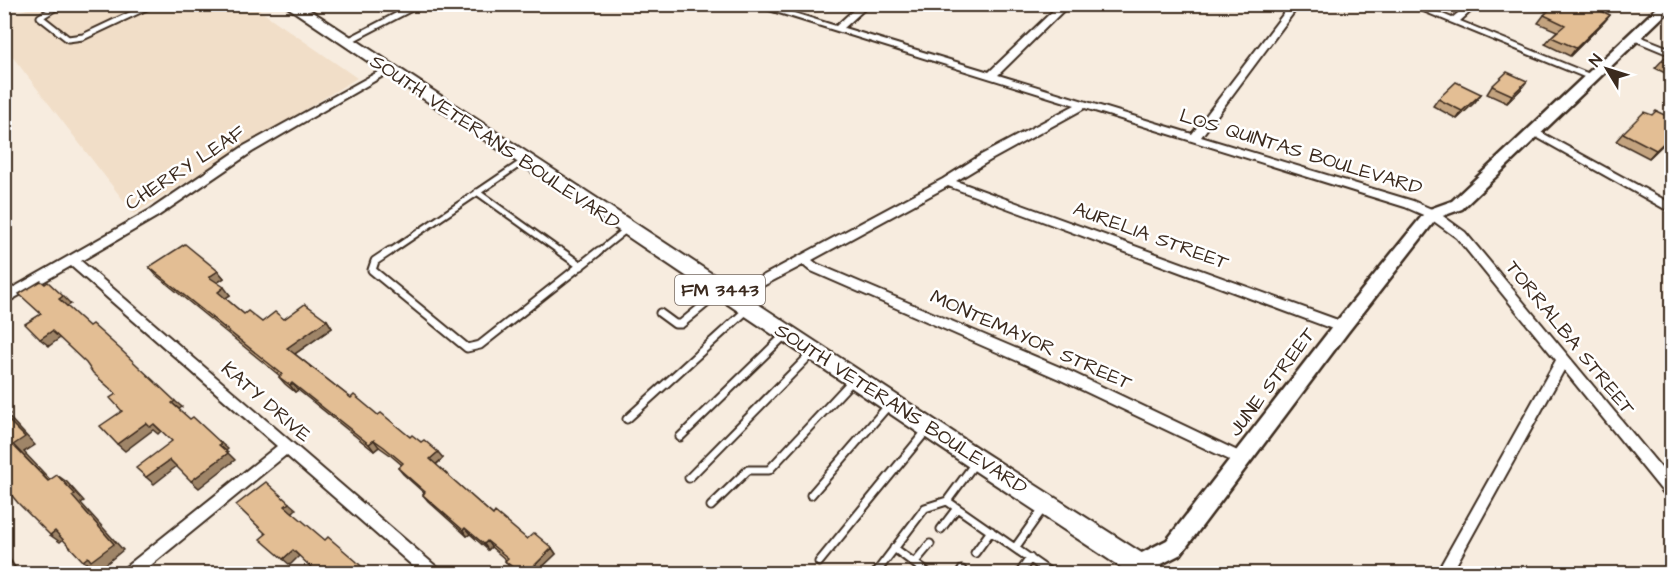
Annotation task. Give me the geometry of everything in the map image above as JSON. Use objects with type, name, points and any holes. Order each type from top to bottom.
[{"type":"main road","name":"SOUTH VETERANS BOULEVARD","points":[[290,4],[524,161],[1046,504],[1140,571]]},
{"type":"street","name":"LOS QUINTAS BOULEVARD","points":[[754,4],[1408,204],[1432,214],[1457,205],[1669,4]]},
{"type":"street","points":[[837,30],[866,4]]},
{"type":"street","points":[[990,76],[1066,4]]},
{"type":"street","points":[[1194,138],[1296,4]]},
{"type":"street","points":[[1410,4],[1592,77]]},
{"type":"street","points":[[1454,21],[1475,4]]},
{"type":"street","points":[[1634,37],[1671,53]]},
{"type":"street","name":"CHERRY LEAF","points":[[4,299],[154,213],[248,149],[387,70]]},
{"type":"street","points":[[743,305],[757,284],[947,182],[985,158],[1083,105]]},
{"type":"street","points":[[1535,132],[1671,209]]},
{"type":"street","name":"AURELIA STREET","points":[[947,182],[1342,327]]},
{"type":"street","name":"JUNE STREET","points":[[1140,571],[1174,547],[1342,327],[1432,214]]},
{"type":"street","name":"TORRALBA STREET","points":[[1432,214],[1461,235],[1671,492]]},
{"type":"street","name":"MONTEMAYOR STREET","points":[[804,259],[813,267],[1064,375],[1241,459]]},
{"type":"street","name":"KATY DRIVE","points":[[72,260],[434,573]]},
{"type":"street","points":[[1443,573],[1563,360]]},
{"type":"street","points":[[128,573],[287,446]]},
{"type":"street","points":[[4,566],[11,573]]},
{"type":"lane","points":[[61,4],[40,17],[68,39],[83,37],[153,4]]},
{"type":"lane","points":[[346,42],[419,4]]},
{"type":"lane","points":[[524,161],[375,261],[372,270],[467,348],[480,345],[627,229]]},
{"type":"lane","points":[[477,192],[581,266]]},
{"type":"lane","points":[[660,313],[675,324],[681,324],[721,291]]},
{"type":"lane","points":[[627,419],[743,305]]},
{"type":"lane","points":[[680,436],[787,334]]},
{"type":"lane","points":[[689,478],[814,351]]},
{"type":"lane","points":[[711,506],[748,470],[769,470],[854,379]]},
{"type":"lane","points":[[811,495],[891,403]]},
{"type":"lane","points":[[819,562],[929,428]]},
{"type":"lane","points":[[874,573],[925,508],[947,501],[977,460]]},
{"type":"lane","points":[[947,501],[1053,573]]},
{"type":"lane","points":[[1015,548],[1046,504]]},
{"type":"lane","points":[[941,529],[957,508]]},
{"type":"lane","points":[[975,553],[991,531]]},
{"type":"lane","points":[[914,563],[930,544]]},
{"type":"lane","points":[[894,548],[927,573]]},
{"type":"lane","points":[[1019,573],[1030,558]]},
{"type":"shaded area","points":[[36,5],[252,5],[357,78],[134,214],[5,47],[5,18]]},
{"type":"building","points":[[1554,4],[1586,4],[1610,15],[1576,48],[1551,37],[1565,25],[1544,15]]},
{"type":"building","points":[[1671,51],[1671,65],[1662,60]]},
{"type":"building","points":[[1507,72],[1527,81],[1512,95],[1492,86]]},
{"type":"building","points":[[1456,82],[1481,94],[1462,111],[1438,99]]},
{"type":"building","points":[[1656,111],[1671,118],[1671,136],[1656,150],[1623,133],[1644,112],[1652,115]]},
{"type":"building","points":[[185,244],[218,271],[209,277],[224,287],[218,292],[244,314],[248,311],[262,322],[275,312],[284,319],[305,304],[327,320],[287,348],[351,398],[354,395],[378,415],[381,413],[410,437],[412,435],[421,442],[424,440],[438,452],[430,459],[493,515],[495,512],[527,539],[534,533],[552,548],[527,573],[520,573],[505,561],[508,558],[487,541],[484,544],[465,528],[463,530],[423,495],[425,492],[398,468],[403,463],[384,447],[374,440],[369,444],[292,383],[290,385],[279,377],[282,374],[149,267]]},
{"type":"building","points":[[41,281],[45,284],[48,282],[63,296],[59,299],[89,326],[92,324],[120,349],[175,401],[172,403],[190,419],[193,417],[221,443],[219,445],[228,453],[191,481],[170,460],[146,477],[136,468],[172,441],[154,424],[150,427],[146,423],[117,444],[100,426],[122,411],[110,398],[116,394],[52,331],[40,339],[25,324],[41,314],[19,294]]},
{"type":"building","points":[[4,416],[25,437],[13,445],[48,481],[57,475],[75,494],[72,496],[114,544],[91,561],[88,557],[83,561],[55,531],[50,535],[4,486]]},
{"type":"building","points":[[266,482],[289,503],[285,506],[325,540],[328,537],[368,573],[317,573],[293,550],[283,559],[260,539],[266,534],[236,505]]}]
